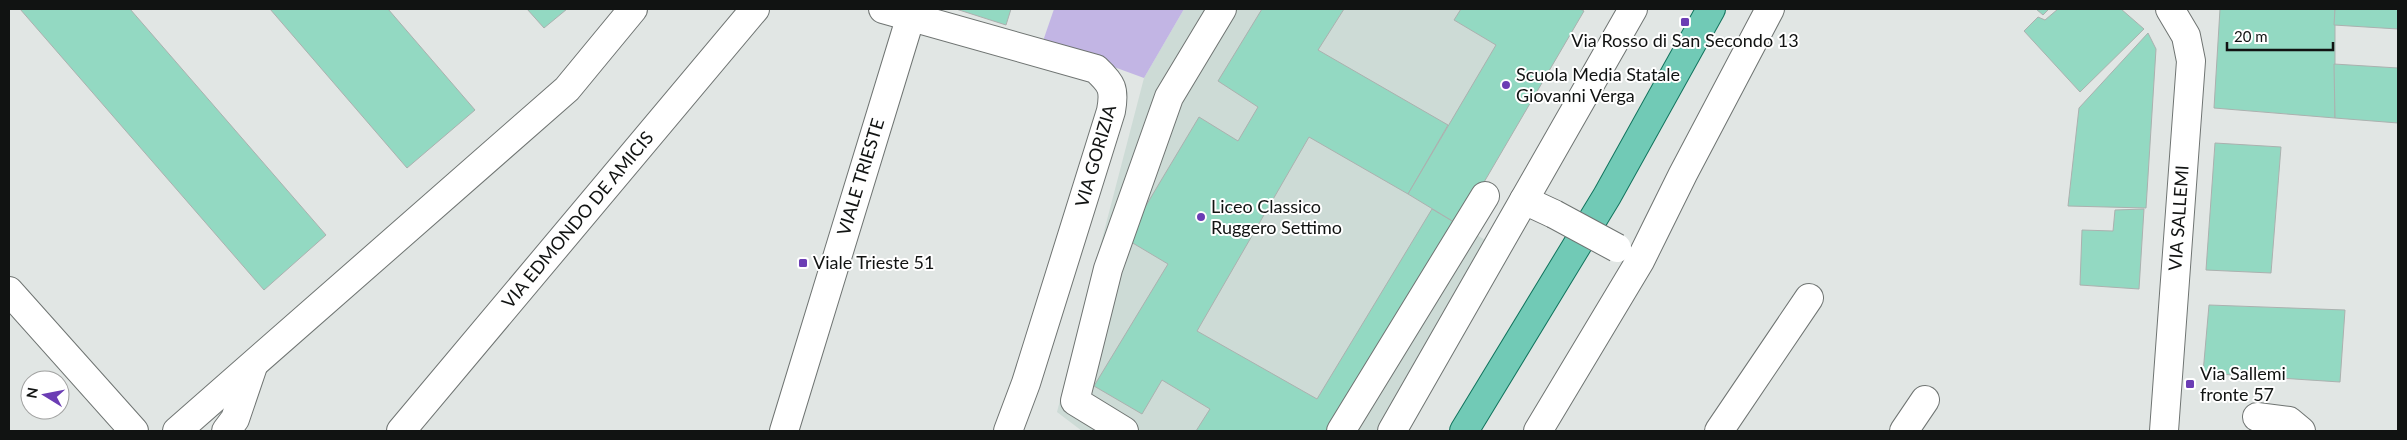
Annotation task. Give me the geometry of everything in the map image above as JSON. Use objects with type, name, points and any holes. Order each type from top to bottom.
[{"type":"main road","points":[[1464,431],[1607,196],[1711,9]]},
{"type":"street","points":[[178,431],[567,89],[633,9]]},
{"type":"street","name":"VIA EDMONDO DE AMICIS","points":[[401,431],[755,9]]},
{"type":"street","points":[[883,9],[911,13]]},
{"type":"street","points":[[1124,431],[1075,401],[1108,269],[1169,98],[1222,9]]},
{"type":"street","points":[[1392,431],[1633,9]]},
{"type":"street","points":[[1538,431],[1628,254],[1683,174],[1770,9]]},
{"type":"street","name":"VIA SALLEMI","points":[[2164,431],[2191,61],[2186,36],[2170,9]]},
{"type":"street","name":"VIALE TRIESTE","points":[[784,431],[911,13]]},
{"type":"street","name":"VIA GORIZIA","points":[[911,13],[1096,69],[1110,82],[1114,96],[1111,111],[1029,374],[1008,431]]},
{"type":"street","points":[[1341,431],[1485,196]]},
{"type":"street","points":[[1524,200],[1628,254]]},
{"type":"street","points":[[9,291],[134,431]]},
{"type":"street","points":[[1719,431],[1809,298]]},
{"type":"street","points":[[226,431],[235,420],[254,364]]},
{"type":"street","points":[[1904,431],[1925,400]]},
{"type":"street","points":[[2257,417],[2289,421],[2301,431]]},
{"type":"shaded area","points":[[1054,9],[1184,9],[1144,78],[1043,41]]},
{"type":"shaded area","points":[[1184,9],[1580,9],[1584,11],[1459,224],[1490,243],[1378,431],[1082,431],[1057,412],[1144,78]]},
{"type":"building","points":[[20,9],[130,9],[326,235],[264,290]]},
{"type":"building","points":[[270,9],[388,9],[475,110],[407,168]]},
{"type":"building","points":[[527,9],[567,9],[544,28]]},
{"type":"building","points":[[956,9],[1011,9],[1006,25]]},
{"type":"building","name":"Liceo Classico Ruggero Settimo","points":[[1262,9],[1344,9],[1318,50],[1448,125],[1408,194],[1309,137],[1197,331],[1317,399],[1432,209],[1459,225],[1333,431],[1196,431],[1210,409],[1162,380],[1142,414],[1094,386],[1168,264],[1126,239],[1199,117],[1238,141],[1258,107],[1218,81]]},
{"type":"building","name":"Scuola Media Statale Giovanni Verga","points":[[1461,9],[1580,9],[1584,11],[1459,225],[1408,194],[1496,45],[1454,20]]},
{"type":"building","points":[[2036,9],[2049,9],[2043,15]]},
{"type":"building","points":[[2058,9],[2121,9],[2144,29],[2080,92],[2024,31],[2038,17],[2045,20]]},
{"type":"building","points":[[2220,9],[2335,9],[2335,118],[2214,108]]},
{"type":"building","points":[[2335,9],[2398,9],[2398,29],[2334,25]]},
{"type":"building","points":[[2148,33],[2156,49],[2146,208],[2068,206],[2079,108]]},
{"type":"building","points":[[2334,64],[2398,68],[2398,123],[2335,118]]},
{"type":"building","points":[[2215,143],[2281,147],[2271,273],[2206,270]]},
{"type":"building","points":[[2144,209],[2139,289],[2080,285],[2082,230],[2113,231],[2115,210]]},
{"type":"building","points":[[2209,305],[2345,310],[2340,382],[2203,373]]},
{"type":"place","name":"Via Rosso di San Secondo 13","points":[[1685,22]]},
{"type":"place","name":"Scuola Media Statale Giovanni Verga","points":[[1506,85]]},
{"type":"place","name":"Liceo Classico Ruggero Settimo","points":[[1201,217]]},
{"type":"place","name":"Viale Trieste 51","points":[[803,263]]},
{"type":"place","name":"Via Sallemi fronte 57","points":[[2190,384]]}]
